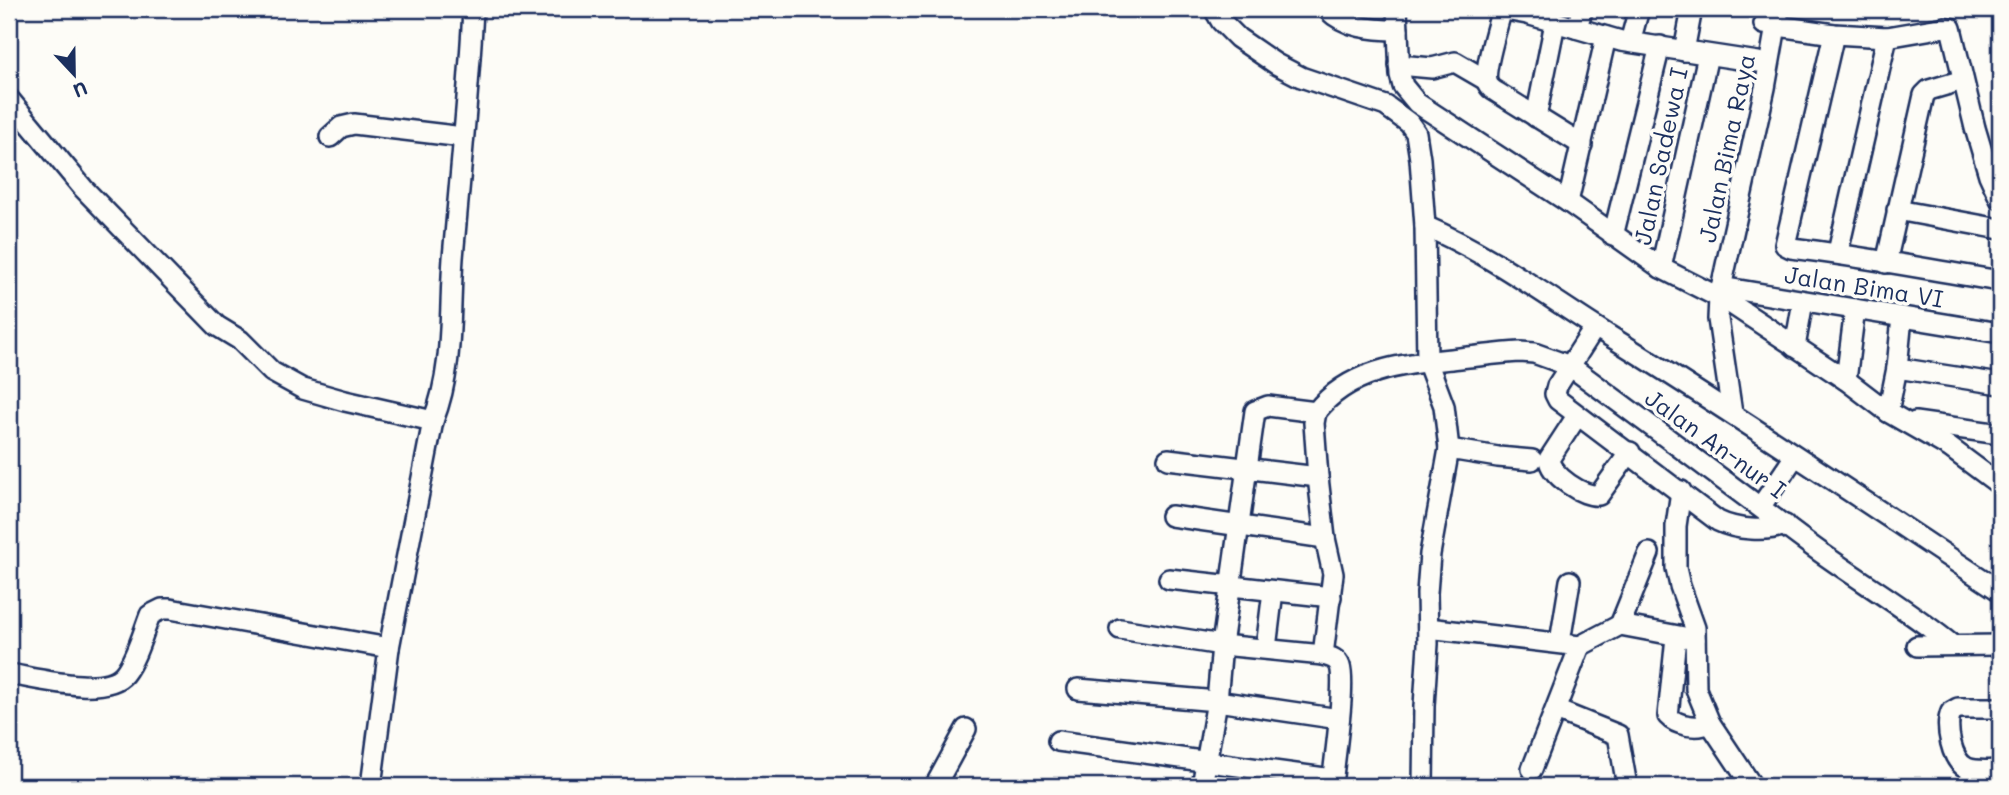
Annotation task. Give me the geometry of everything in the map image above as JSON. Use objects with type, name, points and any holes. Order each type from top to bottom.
[{"type":"street","points":[[371,786],[389,648],[450,344],[453,263],[473,9]]},
{"type":"street","points":[[1214,9],[1221,21],[1238,38],[1276,64],[1301,77],[1385,106],[1409,123],[1416,134],[1425,226],[1427,361],[1444,407],[1449,449],[1430,554],[1423,786]]},
{"type":"street","points":[[1326,9],[1336,17],[1371,30],[1398,30]]},
{"type":"street","points":[[1397,9],[1399,65],[1403,86],[1417,103],[1568,202],[1661,268],[1716,292],[1846,380],[1888,412],[1949,447],[2000,485]]},
{"type":"street","points":[[1486,80],[1501,9],[1528,11],[1555,23],[1605,37],[1758,62]]},
{"type":"street","points":[[1576,28],[1583,9]]},
{"type":"street","points":[[1630,42],[1639,9]]},
{"type":"street","points":[[1684,51],[1692,9]]},
{"type":"street","points":[[1771,17],[1834,34],[1887,37],[1951,28],[2000,199]]},
{"type":"street","name":"Jalan Bima Raya","points":[[1716,292],[1758,62],[1771,17]]},
{"type":"street","name":"Jalan Bima Raya","points":[[1716,292],[1765,88],[1771,17]]},
{"type":"street","points":[[1535,117],[1555,23]]},
{"type":"street","points":[[1834,34],[1784,243],[1791,248],[1838,252],[1886,263],[2000,281]]},
{"type":"street","points":[[1568,202],[1605,37]]},
{"type":"street","points":[[1838,252],[1887,37]]},
{"type":"street","points":[[1614,236],[1660,46]]},
{"type":"street","name":"Jalan Sadewa I","points":[[1661,268],[1708,55]]},
{"type":"street","points":[[1399,65],[1432,68],[1455,62],[1486,80],[1494,91],[1582,145]]},
{"type":"street","points":[[1886,263],[1924,95],[1929,90],[1964,80]]},
{"type":"street","points":[[9,99],[83,188],[217,326],[240,340],[272,372],[323,395],[433,421]]},
{"type":"street","points":[[330,136],[341,127],[354,124],[463,138]]},
{"type":"street","points":[[1897,210],[2000,229]]},
{"type":"street","points":[[1425,226],[1489,257],[1732,412],[2000,591]]},
{"type":"street","points":[[1716,292],[1732,412]]},
{"type":"street","name":"Jalan Bima VI","points":[[1716,292],[1803,301],[2000,333]]},
{"type":"street","points":[[1795,347],[1803,301]]},
{"type":"street","points":[[1846,380],[1855,309]]},
{"type":"street","points":[[1888,412],[1897,369],[1902,317]]},
{"type":"street","points":[[1595,327],[1555,394],[1559,400],[1724,524],[1768,529],[1785,524]]},
{"type":"street","name":"Jalan An-nur I","points":[[1316,412],[1337,391],[1363,375],[1427,361],[1520,352],[1534,353],[1570,366],[1952,645]]},
{"type":"street","points":[[1897,369],[2000,384]]},
{"type":"street","points":[[1202,786],[1217,701],[1222,645],[1254,414],[1257,409],[1268,406],[1316,412],[1314,423],[1318,477],[1325,538],[1333,574],[1323,655]]},
{"type":"street","points":[[1577,416],[1549,459],[1551,470],[1560,478],[1589,495],[1599,495],[1630,452]]},
{"type":"street","points":[[1907,423],[1926,423],[2000,434]]},
{"type":"street","points":[[1449,449],[1532,460]]},
{"type":"street","points":[[1760,506],[1796,456]]},
{"type":"street","points":[[1168,459],[1318,477]]},
{"type":"street","points":[[1681,491],[1676,526],[1676,568],[1695,628],[1686,638],[1668,716],[1674,722],[1697,727],[1710,723]]},
{"type":"street","points":[[1171,516],[1325,538]]},
{"type":"street","points":[[1620,625],[1649,553]]},
{"type":"street","points":[[1169,579],[1331,597]]},
{"type":"street","points":[[1532,769],[1556,710],[1570,644],[1570,581]]},
{"type":"street","points":[[1266,648],[1273,591]]},
{"type":"street","points":[[9,674],[73,684],[111,683],[126,672],[150,615],[162,609],[389,648]]},
{"type":"street","points":[[1428,628],[1570,644],[1620,625],[1686,638]]},
{"type":"street","points":[[1059,741],[1206,760],[1332,783],[1341,685],[1340,666],[1334,659],[1323,655],[1222,645],[1120,629]]},
{"type":"street","points":[[1686,638],[1695,685],[1710,723],[1752,786]]},
{"type":"street","points":[[1917,646],[2000,645]]},
{"type":"street","points":[[1078,688],[1217,701],[1339,719]]},
{"type":"street","points":[[2000,708],[1958,708],[1951,712],[1949,726],[1955,754],[1966,768],[2000,770]]},
{"type":"street","points":[[1556,710],[1618,735],[1627,786]]},
{"type":"street","points":[[935,786],[966,729]]}]
